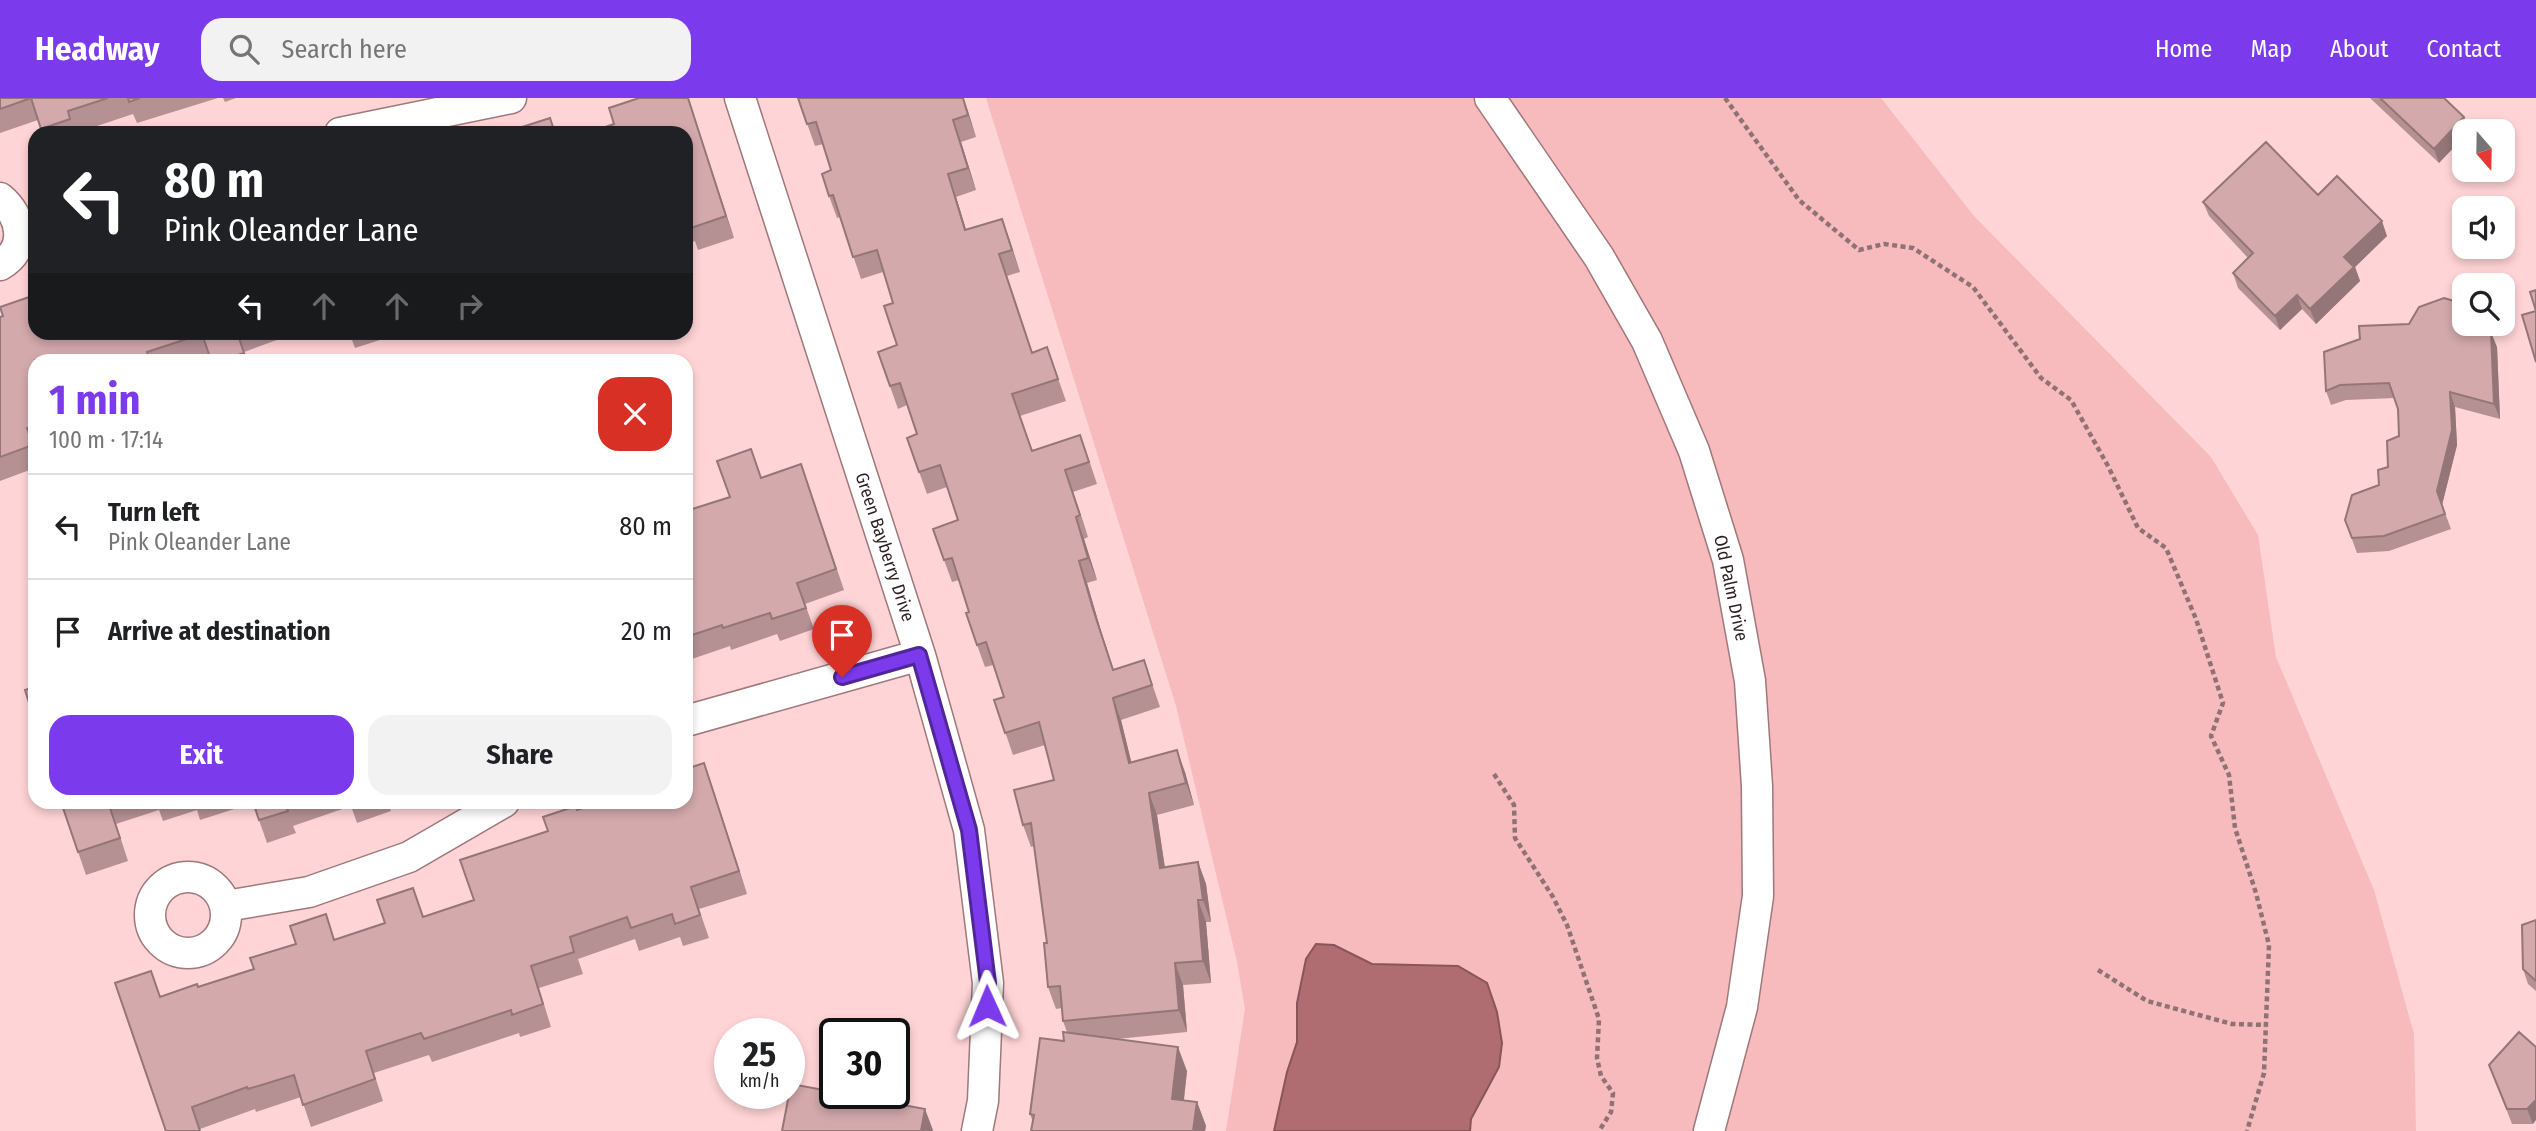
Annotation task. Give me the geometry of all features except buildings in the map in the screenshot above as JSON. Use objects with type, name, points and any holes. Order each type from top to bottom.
[{"type":"street","points":[[374,126],[511,98]]},
{"type":"street","name":"Green Bayberry Drive","points":[[740,98],[919,655],[969,830],[988,983],[983,1101],[977,1131]]},
{"type":"street","name":"Old Palm Drive","points":[[1490,98],[1599,257],[1647,341],[1694,451],[1728,560],[1750,681],[1757,786],[1758,896],[1742,1007],[1709,1131]]},
{"type":"street","points":[[0,265],[15,251],[19,236],[18,212]]},
{"type":"street","points":[[693,720],[919,655]]},
{"type":"street","points":[[226,906],[309,892],[409,857],[492,809]]},
{"type":"path","points":[[1725,98],[1799,200],[1859,250],[1884,244],[1913,248],[1973,287],[2040,378],[2071,400],[2108,466],[2138,528],[2166,548],[2196,619],[2223,703],[2211,736],[2229,775],[2235,828],[2269,945],[2264,1073],[2247,1131]]},
{"type":"path","points":[[1494,774],[1514,805],[1515,838],[1553,897],[1567,925],[1599,1019],[1597,1058],[1601,1076],[1613,1093],[1611,1112],[1599,1131]]},
{"type":"path","points":[[2098,970],[2147,1001],[2232,1024],[2266,1025]]},
{"type":"shaded area","points":[[986,98],[1881,98],[1974,216],[2211,457],[2258,535],[2276,657],[2374,890],[2414,1034],[2416,1131],[1226,1131],[1245,1009],[1237,962],[1176,706]]},
{"type":"shaded area","points":[[1316,944],[1334,945],[1372,964],[1458,966],[1487,983],[1497,1012],[1502,1043],[1499,1067],[1471,1119],[1470,1131],[1274,1131],[1287,1072],[1297,1042],[1297,1003],[1306,959]]},
{"type":"route","points":[[842,677],[919,655],[969,830],[988,983],[987,1006]]}]
